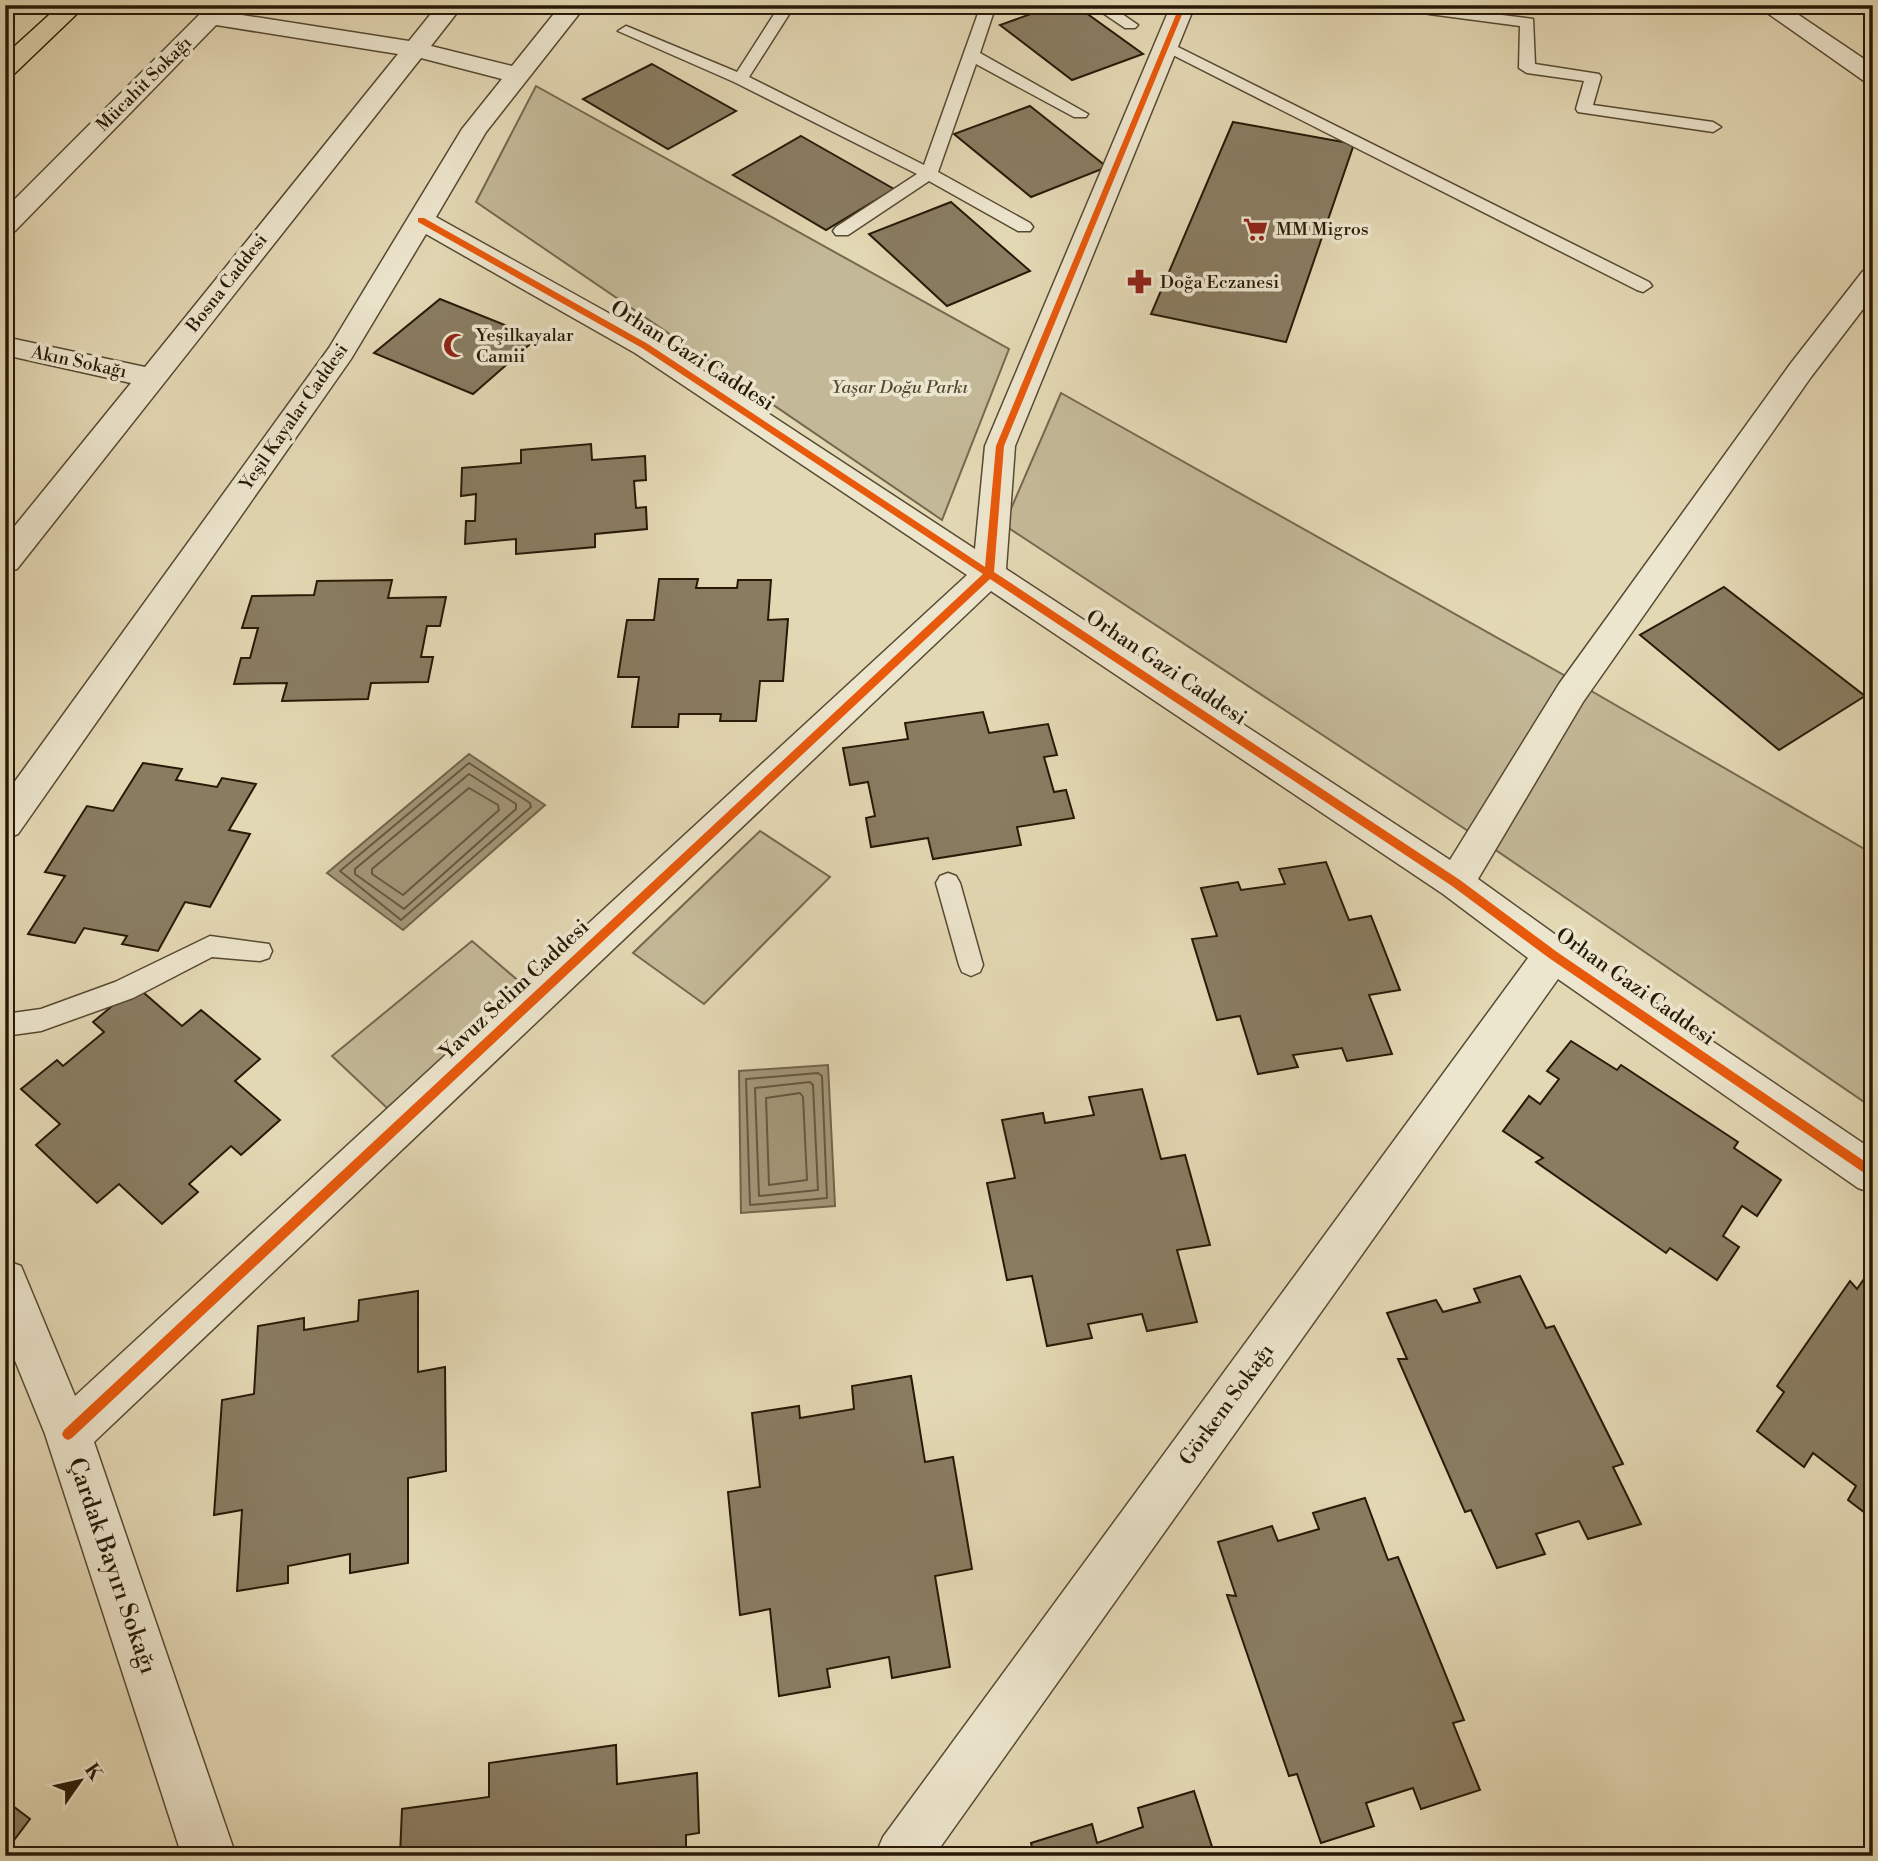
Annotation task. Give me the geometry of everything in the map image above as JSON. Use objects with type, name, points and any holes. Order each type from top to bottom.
[{"type":"highway","points":[[5,69],[74,5]]},
{"type":"street","name":"Bosna Caddesi","points":[[5,561],[152,379],[257,243],[451,5]]},
{"type":"street","name":"Yeşil Kayalar Caddesi","points":[[5,824],[341,352],[475,130],[574,5]]},
{"type":"street","points":[[989,574],[1000,446],[1183,5]]},
{"type":"street","points":[[1768,5],[1873,76]]},
{"type":"street","name":"Mücahit Sokağı","points":[[5,225],[210,17],[417,50],[519,75]]},
{"type":"street","name":"Orhan Gazi Caddesi","points":[[421,220],[645,346],[1456,883],[1553,955],[1873,1174]]},
{"type":"street","points":[[1456,883],[1571,693],[1801,370],[1873,277]]},
{"type":"street","name":"Akın Sokağı","points":[[5,346],[152,379]]},
{"type":"street","name":"Yavuz Selim Caddesi","points":[[68,1434],[989,574]]},
{"type":"street","name":"Görkem Sokağı","points":[[902,1856],[1553,955]]},
{"type":"street","name":"Çardak Bayırı Sokağı","points":[[5,1281],[68,1434],[209,1856]]},
{"type":"lane","points":[[740,79],[788,5]]},
{"type":"lane","points":[[842,231],[929,174],[969,54],[989,5]]},
{"type":"lane","points":[[1098,5],[1130,24]]},
{"type":"lane","points":[[1428,7],[1528,22],[1527,68],[1593,76],[1584,109],[1713,127]]},
{"type":"lane","points":[[626,30],[740,79],[929,174],[1024,227]]},
{"type":"lane","points":[[1166,46],[1643,286]]},
{"type":"lane","points":[[969,54],[1080,114]]},
{"type":"lane","points":[[948,883],[971,965]]},
{"type":"lane","points":[[5,1025],[41,1020],[124,990],[210,946],[260,951]]},
{"type":"green space","name":"Yaşar Doğu Parkı","points":[[536,86],[1009,349],[942,520],[476,202]]},
{"type":"green space","points":[[1061,393],[1562,674],[1873,854],[1873,1108],[1462,827],[1004,525]]},
{"type":"green space","points":[[760,831],[830,877],[704,1004],[633,953]]},
{"type":"green space","points":[[472,941],[528,989],[387,1108],[332,1056]]},
{"type":"water","points":[[469,754],[545,805],[403,930],[327,873]]},
{"type":"water","points":[[828,1065],[835,1206],[741,1213],[739,1071]]},
{"type":"building","points":[[1056,5],[1075,5],[1143,54],[1072,80],[1000,25]]},
{"type":"building","points":[[652,64],[736,111],[668,149],[583,99]]},
{"type":"building","points":[[1030,106],[1107,167],[1031,197],[954,134]]},
{"type":"building","name":"MM Migros","points":[[1233,122],[1354,144],[1286,342],[1151,314]]},
{"type":"building","points":[[801,136],[894,189],[826,230],[733,175]]},
{"type":"building","points":[[951,202],[1030,271],[947,306],[869,234]]},
{"type":"building","name":"Yeşilkayalar Camii","points":[[440,299],[537,338],[473,394],[374,353]]},
{"type":"building","points":[[591,444],[592,460],[645,456],[646,480],[634,481],[636,508],[646,507],[647,529],[595,534],[595,547],[516,554],[516,539],[465,544],[466,521],[475,521],[476,494],[461,496],[462,468],[521,463],[521,450]]},
{"type":"building","points":[[659,579],[698,579],[696,588],[737,588],[738,580],[771,580],[768,620],[788,619],[783,681],[760,681],[756,721],[720,721],[721,714],[679,714],[678,727],[632,727],[639,677],[618,677],[627,620],[654,620]]},
{"type":"building","points":[[392,580],[388,598],[446,597],[440,626],[427,626],[421,657],[433,657],[428,682],[371,683],[368,699],[282,701],[287,683],[234,684],[241,658],[250,658],[258,628],[242,628],[252,596],[314,595],[317,581]]},
{"type":"building","points":[[1724,587],[1865,696],[1779,750],[1640,635]]},
{"type":"building","points":[[983,712],[989,733],[1048,724],[1057,755],[1044,757],[1054,792],[1066,790],[1074,818],[1017,827],[1021,845],[933,859],[928,838],[871,847],[866,818],[875,816],[868,782],[850,785],[843,748],[908,739],[905,723]]},
{"type":"building","points":[[143,763],[182,769],[176,780],[217,787],[222,778],[256,784],[229,830],[250,834],[210,907],[185,902],[158,951],[122,944],[127,936],[84,928],[75,943],[28,934],[65,876],[45,872],[87,806],[113,811]]},
{"type":"building","points":[[1326,862],[1349,920],[1371,916],[1400,990],[1369,995],[1392,1054],[1347,1061],[1342,1048],[1293,1055],[1298,1067],[1258,1074],[1240,1016],[1217,1020],[1192,939],[1217,936],[1201,888],[1238,882],[1241,890],[1285,884],[1279,869]]},
{"type":"building","points":[[136,986],[182,1026],[201,1010],[260,1059],[235,1081],[280,1120],[241,1155],[231,1146],[189,1184],[198,1192],[162,1224],[119,1184],[97,1203],[36,1145],[60,1124],[21,1089],[57,1060],[63,1066],[104,1032],[93,1022]]},
{"type":"building","points":[[1571,1041],[1617,1070],[1621,1065],[1738,1142],[1734,1148],[1781,1180],[1757,1216],[1742,1206],[1723,1236],[1739,1247],[1717,1280],[1670,1248],[1666,1253],[1536,1162],[1543,1158],[1503,1131],[1529,1096],[1540,1104],[1559,1079],[1547,1071]]},
{"type":"building","points":[[1142,1089],[1161,1159],[1185,1155],[1210,1245],[1177,1250],[1197,1322],[1147,1331],[1142,1314],[1088,1324],[1092,1338],[1047,1346],[1032,1276],[1007,1280],[987,1183],[1015,1178],[1002,1120],[1043,1113],[1045,1123],[1094,1115],[1089,1097]]},
{"type":"building","points":[[1873,1266],[1873,1519],[1848,1500],[1856,1486],[1813,1453],[1804,1467],[1757,1431],[1784,1392],[1777,1386],[1850,1281],[1857,1289]]},
{"type":"building","points":[[1520,1276],[1546,1328],[1554,1326],[1623,1464],[1613,1467],[1641,1524],[1588,1539],[1579,1521],[1536,1534],[1545,1554],[1497,1568],[1471,1510],[1465,1512],[1398,1359],[1407,1359],[1387,1313],[1436,1300],[1443,1312],[1480,1302],[1474,1289]]},
{"type":"building","points":[[418,1291],[418,1372],[445,1367],[446,1471],[408,1478],[408,1563],[350,1573],[350,1554],[288,1566],[288,1583],[237,1591],[242,1510],[214,1515],[222,1400],[254,1394],[258,1326],[304,1318],[304,1330],[358,1321],[359,1300]]},
{"type":"building","points":[[911,1376],[925,1462],[953,1457],[972,1569],[935,1576],[950,1667],[892,1678],[889,1657],[827,1669],[830,1687],[779,1696],[770,1609],[740,1615],[728,1492],[760,1487],[752,1413],[799,1406],[800,1418],[854,1409],[852,1386]]},
{"type":"building","points":[[1365,1498],[1388,1560],[1398,1557],[1464,1720],[1453,1723],[1480,1790],[1421,1809],[1413,1788],[1366,1803],[1374,1826],[1321,1843],[1297,1774],[1289,1776],[1227,1595],[1236,1596],[1218,1542],[1272,1526],[1278,1541],[1319,1529],[1313,1513]]},
{"type":"building","points":[[616,1745],[617,1784],[697,1773],[699,1833],[686,1835],[686,1856],[400,1856],[402,1809],[489,1797],[489,1763]]},
{"type":"building","points":[[1194,1791],[1215,1856],[1034,1856],[1031,1843],[1092,1824],[1097,1843],[1143,1827],[1138,1808]]},
{"type":"building","points":[[5,1800],[30,1819],[5,1852]]},
{"type":"cycle path","points":[[68,1434],[989,574],[1000,446],[1183,5]]},
{"type":"cycle path","points":[[421,220],[645,346],[1456,883],[1553,955],[1873,1174]]},
{"type":"place","name":"MM Migros","points":[[1256,229]]},
{"type":"place","name":"Doğa Eczanesi","points":[[1140,282]]},
{"type":"place","name":"Yeşilkayalar Camii","points":[[456,345]]}]
